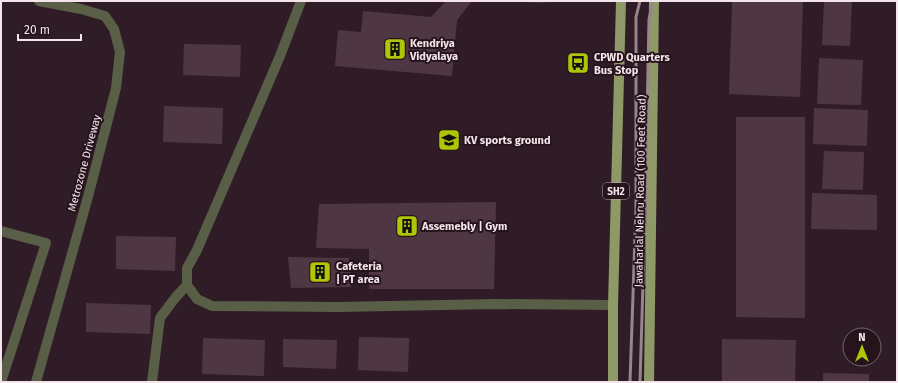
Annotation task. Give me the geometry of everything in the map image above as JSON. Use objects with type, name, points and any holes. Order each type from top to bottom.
[{"type":"main road","name":"Jawaharlal Nehru Road (100 Feet Road)","points":[[613,382],[613,305],[621,1]]},
{"type":"main road","name":"Jawaharlal Nehru Road (100 Feet Road)","points":[[649,382],[654,1]]},
{"type":"street","name":"Metrozone Driveway","points":[[36,382],[89,193],[116,88],[120,52],[114,29],[105,16],[81,9],[39,1]]},
{"type":"street","points":[[301,1],[280,56],[197,250],[187,268],[187,285],[198,299],[212,306],[338,307],[495,304],[613,305]]},
{"type":"street","points":[[1,231],[46,243],[1,382]]},
{"type":"street","points":[[152,382],[160,318],[187,285]]},
{"type":"building","name":"Kendriya Vidyalaya","points":[[446,1],[472,1],[457,20],[452,76],[335,66],[338,30],[361,32],[363,11],[431,17]]},
{"type":"building","points":[[545,1],[545,3],[524,2]]},
{"type":"building","points":[[732,1],[803,1],[800,97],[729,94]]},
{"type":"building","points":[[824,1],[852,1],[850,46],[822,45]]},
{"type":"building","points":[[184,44],[241,45],[240,77],[183,75]]},
{"type":"building","points":[[819,58],[863,60],[861,105],[817,104]]},
{"type":"building","points":[[164,106],[223,108],[222,144],[163,142]]},
{"type":"building","points":[[814,108],[868,110],[867,146],[813,144]]},
{"type":"building","points":[[736,117],[805,117],[805,318],[736,317]]},
{"type":"building","points":[[824,151],[864,152],[863,190],[822,189]]},
{"type":"building","points":[[812,193],[877,195],[877,230],[811,229]]},
{"type":"building","name":"Assemebly | Gym","points":[[496,202],[494,289],[369,289],[369,249],[316,248],[319,204]]},
{"type":"building","points":[[116,236],[176,237],[175,271],[116,269]]},
{"type":"building","name":"Cafeteria | PT area","points":[[288,257],[349,258],[351,287],[291,288]]},
{"type":"building","points":[[86,303],[151,305],[150,334],[86,332]]},
{"type":"building","points":[[359,337],[409,338],[408,372],[358,370]]},
{"type":"building","points":[[203,338],[265,340],[264,376],[202,374]]},
{"type":"building","points":[[283,339],[337,340],[336,369],[283,367]]},
{"type":"building","points":[[722,339],[796,340],[795,382],[722,382]]},
{"type":"building","points":[[823,373],[869,374],[869,382],[823,382]]},
{"type":"railway","points":[[630,382],[636,208],[636,17],[640,1]]},
{"type":"railway","points":[[640,382],[649,19],[653,1]]},
{"type":"place","name":"Kendriya Vidyalaya","points":[[395,49]]},
{"type":"place","name":"CPWD Quarters Bus Stop","points":[[578,63]]},
{"type":"place","name":"KV sports ground","points":[[449,140]]},
{"type":"place","name":"Assemebly | Gym","points":[[407,226]]},
{"type":"place","name":"Cafeteria | PT area","points":[[320,272]]}]
